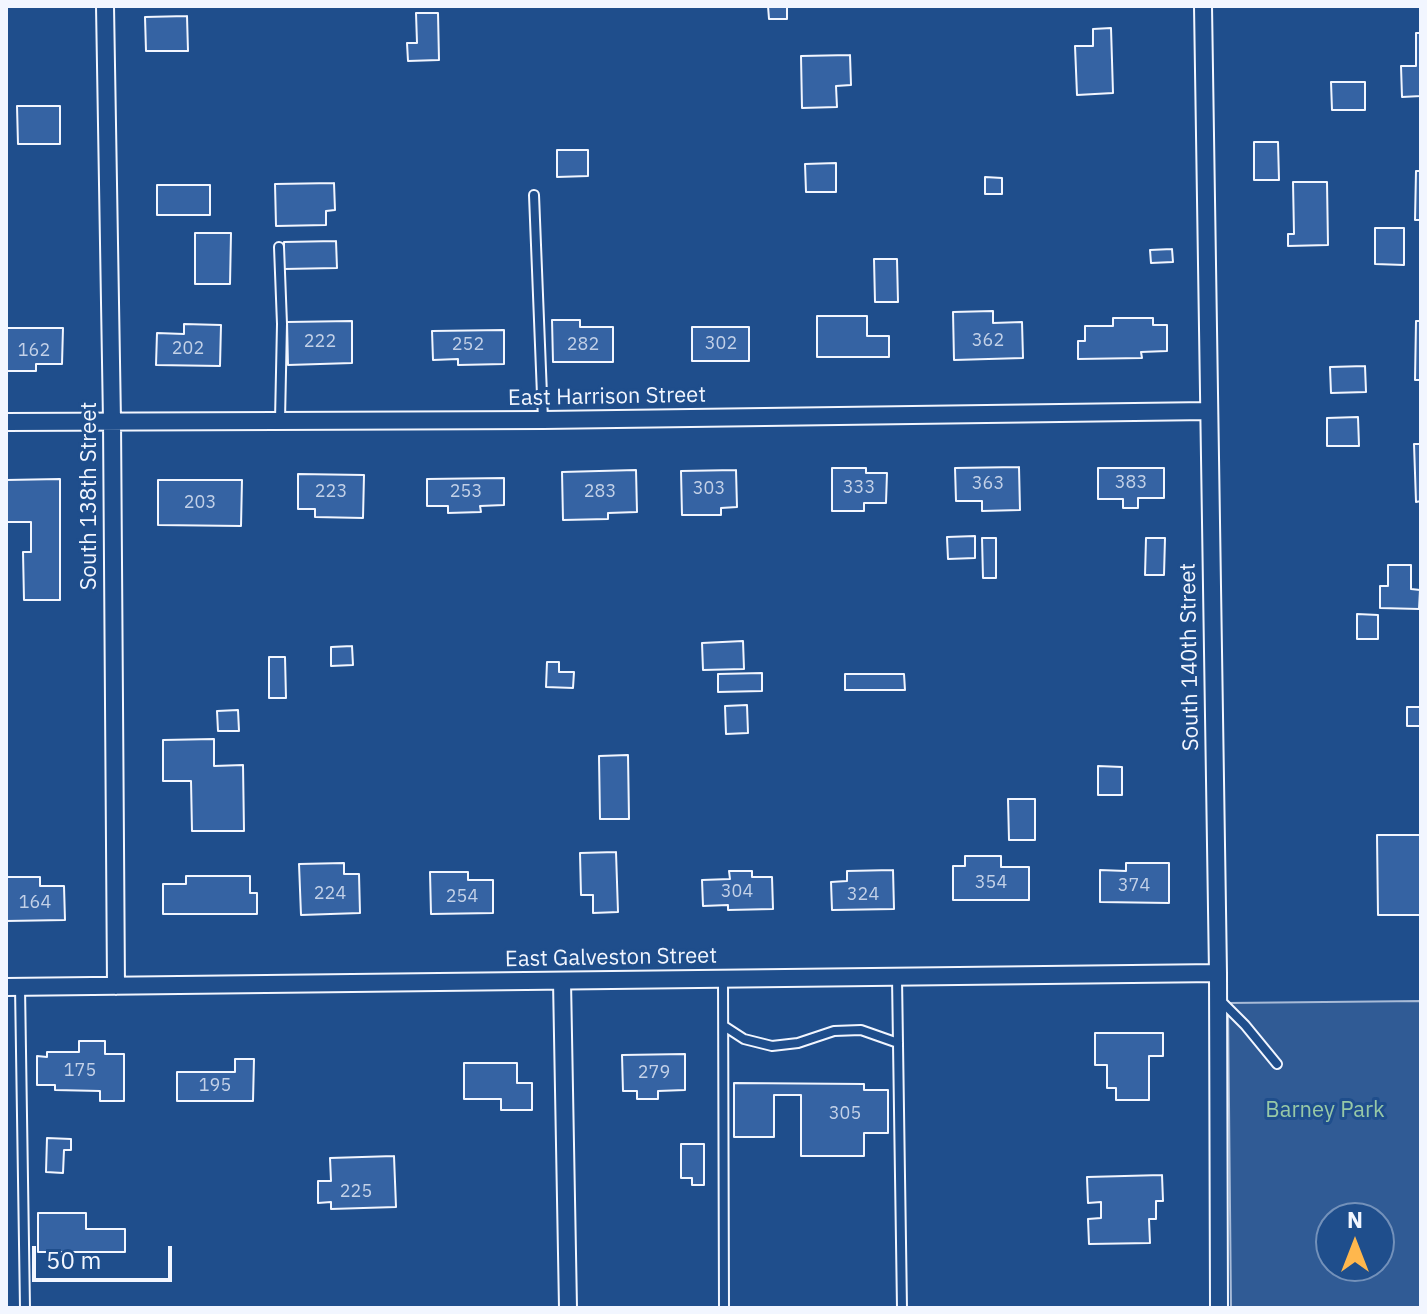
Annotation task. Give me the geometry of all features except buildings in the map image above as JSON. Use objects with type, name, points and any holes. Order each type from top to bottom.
[{"type":"street","name":"South 138th Street","points":[[105,6],[116,986]]},
{"type":"street","name":"South 140th Street","points":[[1203,6],[1218,973],[1219,1308]]},
{"type":"street","name":"East Harrison Street","points":[[6,422],[543,420],[1208,411]]},
{"type":"street","name":"East Galveston Street","points":[[13,987],[1218,973]]},
{"type":"street","points":[[562,981],[568,1308]]},
{"type":"lane","points":[[534,195],[543,420]]},
{"type":"lane","points":[[279,247],[282,324],[280,420]]},
{"type":"lane","points":[[723,978],[724,1308]]},
{"type":"lane","points":[[897,978],[902,1308]]},
{"type":"lane","points":[[13,987],[25,1308]]},
{"type":"lane","points":[[1218,997],[1277,1064]]},
{"type":"lane","points":[[724,1026],[744,1039],[772,1046],[798,1043],[834,1031],[861,1030],[898,1043]]},
{"type":"green space","name":"Barney Park","points":[[1421,1001],[1421,1308],[1231,1308],[1228,1003]]}]
